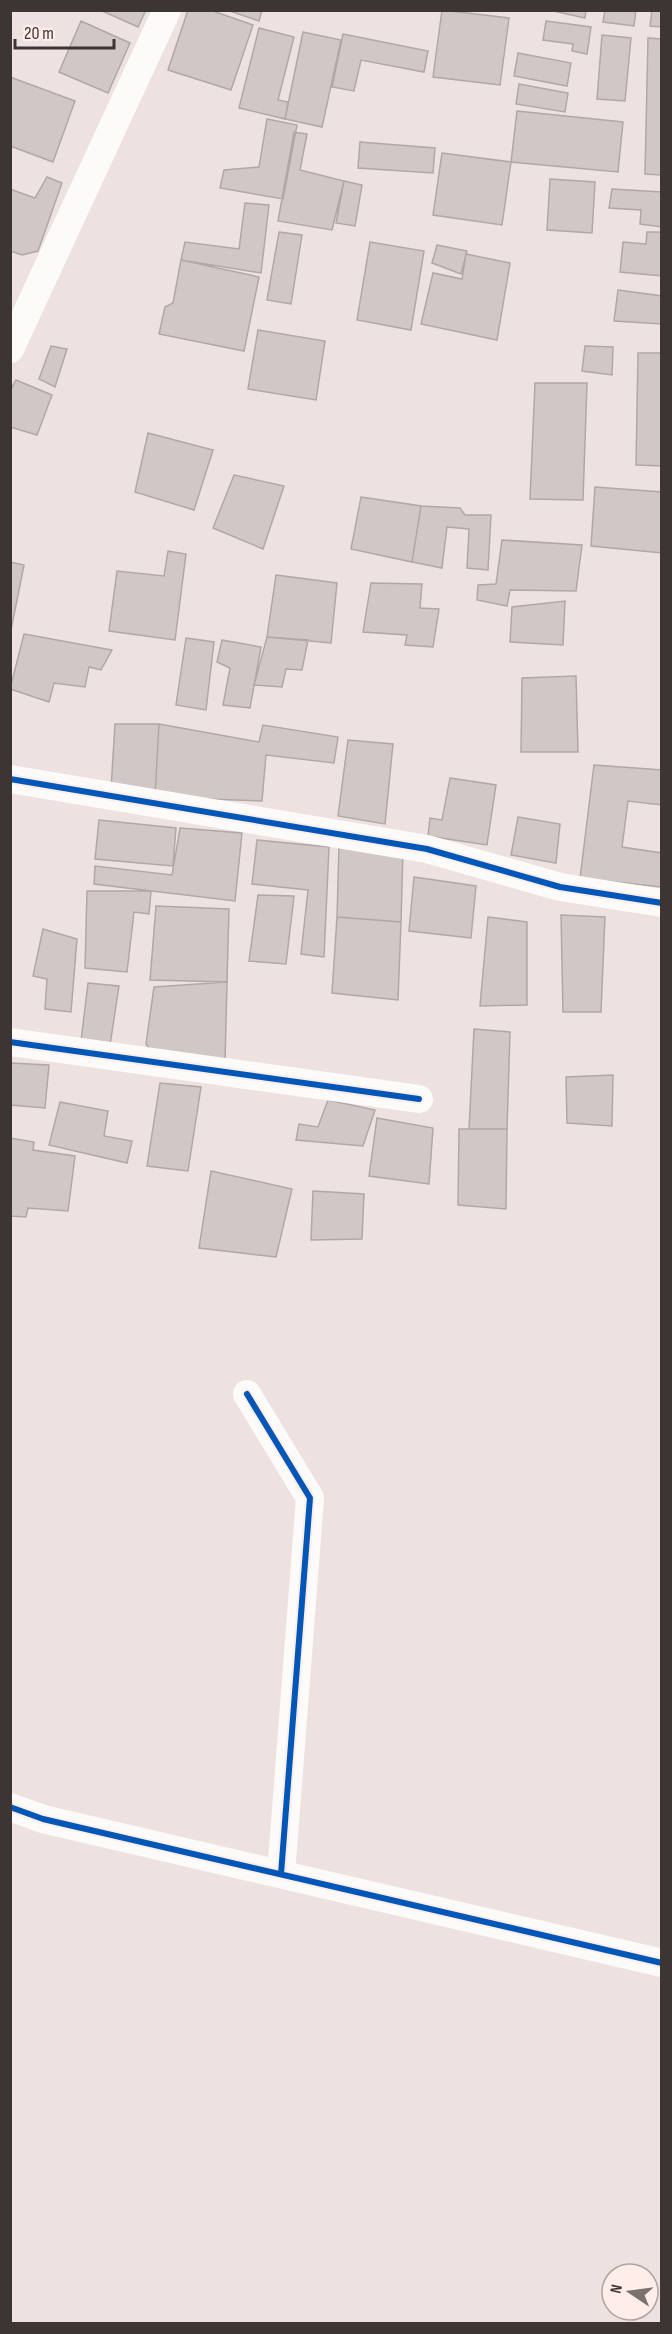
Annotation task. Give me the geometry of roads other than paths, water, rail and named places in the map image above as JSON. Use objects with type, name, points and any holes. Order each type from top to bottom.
[{"type":"street","points":[[10,349],[167,10]]},
{"type":"street","points":[[10,779],[427,849],[560,887],[662,903]]},
{"type":"street","points":[[10,1042],[419,1099]]},
{"type":"street","points":[[247,1394],[310,1498],[281,1874]]},
{"type":"street","points":[[10,1807],[43,1819],[662,1963]]}]
